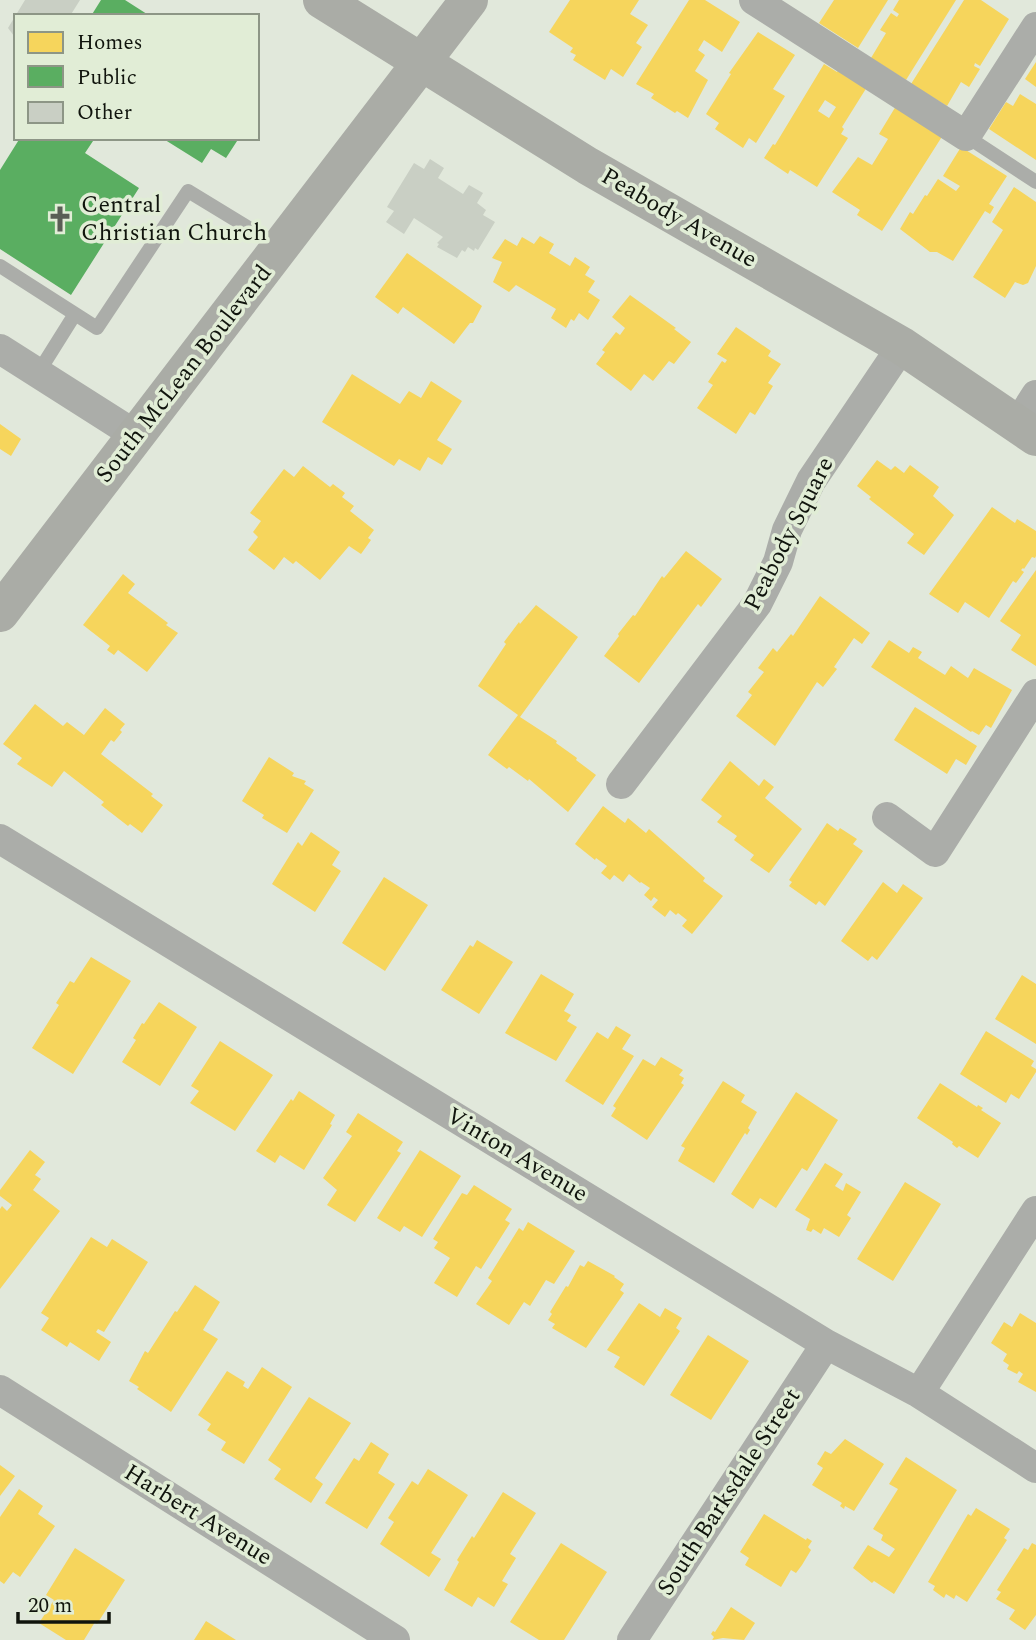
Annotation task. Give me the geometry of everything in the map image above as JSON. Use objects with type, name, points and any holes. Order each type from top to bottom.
[{"type":"main road","name":"Peabody Avenue","points":[[323,0],[588,166],[1030,419]]},
{"type":"main road","name":"South McLean Boulevard","points":[[0,612],[469,0]]},
{"type":"street","points":[[754,0],[966,136],[1036,27]]},
{"type":"street","name":"Peabody Square","points":[[621,784],[757,604],[778,562],[787,530],[811,481],[902,346]]},
{"type":"street","points":[[0,349],[137,436]]},
{"type":"street","points":[[887,817],[935,852],[1036,694]]},
{"type":"street","name":"Vinton Avenue","points":[[0,839],[826,1344],[919,1393],[1036,1468]]},
{"type":"street","points":[[919,1393],[1036,1210]]},
{"type":"street","name":"South Barksdale Street","points":[[632,1640],[826,1344]]},
{"type":"street","name":"Harbert Avenue","points":[[0,1390],[395,1640]]},
{"type":"lane","points":[[966,136],[1036,182]]},
{"type":"lane","points":[[0,266],[97,328],[188,191],[281,248]]},
{"type":"lane","points":[[38,373],[75,314]]},
{"type":"building: Homes","points":[[570,0],[639,0],[630,14],[648,25],[636,43],[642,47],[623,77],[611,69],[605,80],[573,60],[576,55],[570,52],[573,48],[549,32]]},
{"type":"building: Homes","points":[[689,0],[705,0],[740,22],[722,52],[704,40],[698,50],[705,55],[695,71],[708,80],[688,118],[651,98],[654,94],[636,84]]},
{"type":"building: Homes","points":[[834,0],[888,0],[858,48],[819,23]]},
{"type":"building: Homes","points":[[899,0],[956,0],[906,80],[871,58],[886,33],[880,30],[891,13],[897,17],[899,14],[893,10]]},
{"type":"building: Homes","points":[[964,0],[981,0],[1009,19],[980,66],[975,63],[974,66],[980,69],[969,87],[961,82],[947,106],[911,84]]},
{"type":"building: Homes","points":[[758,32],[795,55],[773,89],[785,96],[756,143],[749,138],[743,148],[715,129],[719,123],[706,114],[731,74],[729,73]]},
{"type":"building: Homes","points":[[1036,62],[1036,87],[1025,79]]},
{"type":"building: Homes","points":[[824,64],[837,72],[839,69],[867,87],[842,127],[844,129],[841,134],[848,138],[817,187],[790,170],[788,174],[764,158],[773,144],[775,145]],"holes":[[[825,100],[836,107],[829,118],[818,111]]]},
{"type":"building: Homes","points":[[1020,94],[1036,104],[1036,160],[989,129],[1006,102],[1013,106]]},
{"type":"building: Homes","points":[[896,106],[943,135],[882,231],[857,215],[860,210],[832,192],[858,157],[872,165],[888,139],[879,134]]},
{"type":"building: Homes","points":[[961,147],[1007,176],[989,204],[994,207],[990,214],[985,211],[953,261],[937,252],[930,252],[900,229],[910,212],[913,214],[938,179],[956,191],[960,186],[943,176]]},
{"type":"building: Homes","points":[[1014,187],[1036,202],[1036,266],[1028,283],[1023,285],[1015,282],[1005,298],[973,277],[1003,230],[992,222]]},
{"type":"building: Homes","points":[[540,236],[554,244],[549,253],[570,266],[575,257],[590,267],[585,275],[595,281],[588,292],[600,300],[588,320],[579,313],[574,321],[571,319],[566,328],[551,318],[556,309],[516,285],[509,292],[493,282],[502,262],[492,258],[505,239],[517,246],[522,237],[534,244]]},
{"type":"building: Homes","points":[[407,253],[482,306],[473,323],[470,323],[454,344],[403,307],[398,314],[375,297]]},
{"type":"building: Homes","points":[[630,295],[691,342],[674,364],[669,361],[653,381],[644,374],[631,391],[596,364],[605,352],[602,350],[616,332],[620,335],[625,328],[612,317]]},
{"type":"building: Homes","points":[[736,327],[771,351],[768,356],[781,364],[768,383],[773,386],[755,415],[750,412],[736,434],[697,408],[713,385],[708,382],[722,361],[725,363],[727,360],[717,354]]},
{"type":"building: Homes","points":[[352,374],[400,404],[409,391],[421,398],[431,381],[462,401],[437,440],[452,449],[442,465],[428,457],[420,471],[399,459],[394,466],[322,422]]},
{"type":"building: Homes","points":[[0,424],[21,439],[11,456],[0,449]]},
{"type":"building: Homes","points":[[877,460],[891,470],[895,466],[904,473],[910,465],[939,487],[933,496],[954,515],[924,555],[907,543],[914,534],[869,499],[871,497],[857,486]]},
{"type":"building: Homes","points":[[303,466],[330,487],[333,484],[345,493],[342,497],[354,506],[350,511],[374,530],[368,538],[371,540],[361,554],[349,546],[320,580],[296,561],[293,564],[284,557],[274,570],[248,550],[258,537],[253,532],[261,521],[250,513],[284,469],[294,477]]},
{"type":"building: Homes","points":[[992,507],[1015,523],[1017,519],[1036,531],[1036,556],[1021,570],[1024,572],[1016,583],[1013,581],[989,618],[965,602],[958,613],[929,594]]},
{"type":"building: Homes","points":[[686,551],[722,579],[701,607],[698,604],[639,683],[604,656],[662,576],[664,578]]},
{"type":"building: Homes","points":[[1036,570],[1036,666],[1011,650],[1021,635],[1000,621]]},
{"type":"building: Homes","points":[[123,574],[135,584],[128,593],[178,633],[147,672],[118,650],[114,655],[107,650],[110,646],[83,625]]},
{"type":"building: Homes","points":[[820,596],[870,633],[862,644],[854,638],[834,667],[837,669],[823,687],[817,682],[775,746],[736,716],[752,695],[748,692],[764,672],[758,668],[773,648],[777,652],[791,634],[793,636]]},
{"type":"building: Homes","points":[[536,605],[578,637],[520,717],[557,741],[556,743],[596,775],[568,812],[529,779],[528,781],[509,767],[507,769],[488,755],[518,715],[478,686],[506,644],[504,642]]},
{"type":"building: Homes","points":[[889,640],[909,653],[913,647],[922,652],[918,658],[945,675],[951,666],[968,678],[974,668],[1012,690],[991,728],[986,725],[979,735],[971,732],[871,667]]},
{"type":"building: Homes","points":[[35,704],[63,726],[67,722],[84,735],[105,708],[125,724],[114,742],[111,740],[101,754],[153,794],[151,796],[163,805],[142,833],[130,824],[128,826],[101,805],[104,802],[64,771],[52,787],[17,764],[22,758],[3,744]]},
{"type":"building: Homes","points":[[915,707],[977,746],[966,765],[956,759],[947,774],[894,740]]},
{"type":"building: Homes","points":[[269,757],[294,773],[292,776],[306,781],[304,784],[314,790],[287,833],[262,818],[264,815],[242,801]]},
{"type":"building: Homes","points":[[730,761],[759,786],[764,779],[774,787],[765,798],[802,829],[769,873],[750,860],[754,855],[734,840],[737,836],[717,822],[722,816],[701,800]]},
{"type":"building: Homes","points":[[603,806],[625,823],[628,818],[646,833],[649,829],[705,878],[703,881],[723,896],[692,934],[682,926],[687,920],[678,913],[676,915],[670,910],[665,917],[652,907],[658,900],[654,897],[651,901],[644,895],[650,888],[629,874],[623,882],[614,875],[610,880],[601,873],[607,866],[575,844]]},
{"type":"building: Homes","points":[[827,823],[857,839],[853,844],[863,851],[825,906],[819,901],[816,905],[789,886],[792,882],[789,880]]},
{"type":"building: Homes","points":[[311,832],[340,852],[332,865],[341,871],[315,912],[272,884],[298,842],[302,846]]},
{"type":"building: Homes","points":[[384,877],[428,905],[385,971],[342,943]]},
{"type":"building: Homes","points":[[883,882],[897,893],[903,884],[923,898],[877,960],[872,956],[868,961],[841,941]]},
{"type":"building: Homes","points":[[477,940],[513,962],[479,1014],[441,990],[470,945],[473,947]]},
{"type":"building: Homes","points":[[91,957],[131,981],[73,1074],[32,1048],[59,1005],[56,1003],[70,981],[74,983]]},
{"type":"building: Homes","points":[[541,974],[574,994],[564,1011],[571,1015],[567,1021],[577,1027],[556,1061],[505,1033]]},
{"type":"building: Homes","points":[[1022,975],[1036,984],[1036,1044],[995,1019]]},
{"type":"building: Homes","points":[[159,1002],[197,1027],[160,1086],[122,1062],[136,1040],[133,1038],[142,1023],[144,1024]]},
{"type":"building: Homes","points":[[616,1026],[631,1035],[622,1049],[634,1056],[603,1105],[565,1081],[597,1032],[608,1039]]},
{"type":"building: Homes","points":[[986,1031],[1034,1061],[1031,1066],[1036,1072],[1019,1099],[1011,1094],[1006,1103],[960,1074]]},
{"type":"building: Homes","points":[[220,1041],[273,1075],[235,1131],[190,1103],[199,1091],[191,1086]]},
{"type":"building: Homes","points":[[661,1057],[683,1070],[679,1075],[684,1078],[681,1083],[684,1085],[647,1140],[611,1116],[616,1108],[613,1106],[643,1059],[655,1066]]},
{"type":"building: Homes","points":[[723,1081],[745,1095],[741,1102],[757,1112],[747,1135],[745,1133],[714,1183],[678,1161],[685,1148],[681,1146]]},
{"type":"building: Homes","points":[[940,1083],[977,1107],[978,1105],[983,1108],[981,1110],[1001,1123],[978,1158],[959,1146],[957,1148],[953,1142],[917,1118]]},
{"type":"building: Homes","points":[[299,1091],[335,1115],[330,1124],[332,1125],[304,1170],[280,1155],[275,1163],[256,1151]]},
{"type":"building: Homes","points":[[796,1092],[838,1120],[807,1171],[802,1168],[776,1208],[760,1198],[753,1209],[731,1194]]},
{"type":"building: Homes","points":[[358,1113],[403,1142],[397,1151],[401,1153],[355,1222],[327,1205],[337,1190],[323,1178],[352,1136],[346,1132]]},
{"type":"building: Homes","points":[[30,1150],[45,1162],[35,1175],[41,1179],[33,1190],[60,1211],[0,1289],[0,1209],[2,1206],[7,1211],[12,1205],[0,1196],[0,1190]]},
{"type":"building: Homes","points":[[420,1150],[461,1176],[422,1237],[404,1226],[400,1232],[377,1218]]},
{"type":"building: Homes","points":[[825,1163],[843,1174],[835,1186],[843,1191],[846,1183],[861,1192],[847,1215],[851,1218],[839,1237],[824,1228],[821,1234],[813,1229],[811,1232],[806,1230],[810,1219],[795,1210]]},
{"type":"building: Homes","points":[[905,1182],[941,1204],[893,1281],[857,1259]]},
{"type":"building: Homes","points":[[474,1185],[512,1209],[505,1220],[510,1223],[481,1269],[476,1266],[457,1297],[434,1283],[450,1258],[434,1248],[438,1242],[433,1239],[462,1193],[467,1195]]},
{"type":"building: Homes","points":[[528,1222],[575,1251],[554,1284],[546,1280],[530,1306],[524,1302],[509,1325],[476,1304],[492,1281],[488,1278],[519,1228],[523,1231]]},
{"type":"building: Homes","points":[[91,1237],[107,1247],[112,1239],[148,1262],[104,1332],[98,1329],[96,1332],[111,1342],[99,1361],[70,1342],[67,1347],[41,1330],[49,1318],[41,1313]]},
{"type":"building: Homes","points":[[588,1261],[624,1284],[620,1290],[624,1293],[586,1348],[552,1328],[555,1324],[548,1320],[552,1314],[550,1312],[580,1265],[584,1267]]},
{"type":"building: Homes","points":[[195,1285],[220,1302],[203,1330],[218,1339],[171,1412],[129,1381],[145,1351],[148,1353]]},
{"type":"building: Homes","points":[[639,1303],[660,1317],[665,1308],[682,1318],[676,1328],[680,1331],[644,1386],[614,1367],[620,1357],[607,1350]]},
{"type":"building: Homes","points":[[1020,1313],[1036,1323],[1036,1392],[1018,1382],[1023,1374],[1007,1369],[1009,1365],[1003,1361],[1007,1354],[991,1343],[1004,1322],[1012,1327]]},
{"type":"building: Homes","points":[[708,1335],[749,1361],[711,1420],[670,1395]]},
{"type":"building: Homes","points":[[262,1367],[292,1387],[244,1464],[221,1450],[226,1442],[207,1430],[211,1424],[198,1415],[227,1371],[245,1382],[243,1386],[248,1389]]},
{"type":"building: Homes","points":[[309,1397],[351,1423],[315,1478],[323,1484],[311,1503],[274,1479],[281,1469],[268,1460]]},
{"type":"building: Homes","points":[[845,1439],[884,1464],[854,1511],[845,1506],[844,1509],[840,1506],[842,1503],[812,1485],[823,1468],[817,1464],[825,1451],[831,1454]]},
{"type":"building: Homes","points":[[371,1442],[389,1454],[378,1473],[395,1484],[367,1529],[325,1503],[354,1458],[359,1461]]},
{"type":"building: Homes","points":[[906,1457],[957,1490],[894,1594],[874,1581],[872,1583],[853,1568],[868,1545],[889,1557],[895,1549],[881,1540],[883,1535],[873,1529],[898,1489],[889,1484]]},
{"type":"building: Homes","points":[[0,1465],[15,1476],[0,1496]]},
{"type":"building: Homes","points":[[428,1469],[468,1495],[431,1553],[441,1559],[429,1577],[380,1544],[394,1522],[388,1518],[412,1481],[418,1485]]},
{"type":"building: Homes","points":[[19,1489],[43,1506],[38,1514],[55,1526],[20,1577],[13,1572],[4,1584],[0,1581],[0,1517]]},
{"type":"building: Homes","points":[[503,1492],[536,1513],[510,1554],[516,1558],[502,1581],[508,1584],[494,1607],[478,1597],[472,1607],[444,1590],[459,1562],[457,1560]]},
{"type":"building: Homes","points":[[976,1508],[1010,1529],[1004,1538],[1007,1540],[967,1602],[956,1595],[954,1599],[946,1594],[944,1598],[933,1590],[935,1586],[928,1582],[968,1514],[971,1516]]},
{"type":"building: Homes","points":[[764,1514],[812,1541],[808,1547],[811,1550],[802,1565],[796,1573],[791,1570],[781,1587],[745,1565],[749,1558],[740,1552]]},
{"type":"building: Homes","points":[[561,1543],[607,1572],[564,1640],[539,1640],[510,1622]]},
{"type":"building: Homes","points":[[1032,1543],[1036,1545],[1036,1615],[1025,1630],[1009,1619],[1015,1610],[996,1599],[1001,1592],[997,1590],[1024,1548],[1028,1550]]},
{"type":"building: Homes","points":[[75,1548],[125,1580],[84,1640],[66,1640],[39,1623],[54,1600],[46,1595]]},
{"type":"building: Homes","points":[[731,1607],[755,1623],[744,1640],[712,1640],[714,1637],[711,1634]]},
{"type":"building: Homes","points":[[206,1621],[236,1640],[194,1640]]},
{"type":"building: Public","points":[[101,0],[125,0],[147,14],[92,14]]},
{"type":"building: Public","name":"Central Christian Church","points":[[19,140],[94,140],[85,153],[139,188],[71,295],[0,249],[0,170]]},
{"type":"building: Public","name":"Central Christian Church","points":[[165,140],[238,140],[226,158],[211,149],[202,163]]},
{"type":"building: Other","points":[[25,0],[80,0],[71,14],[16,14]]},
{"type":"building: Other","points":[[14,18],[14,36],[8,28]]},
{"type":"building: Other","points":[[430,159],[444,168],[438,178],[463,194],[469,185],[483,193],[477,203],[486,210],[483,215],[495,222],[478,250],[475,248],[474,251],[468,247],[465,252],[462,250],[457,258],[437,247],[443,237],[414,218],[404,234],[386,222],[394,211],[387,207],[414,163],[424,169]]},
{"type":"place","name":"Central Christian Church","points":[[60,219]]}]
